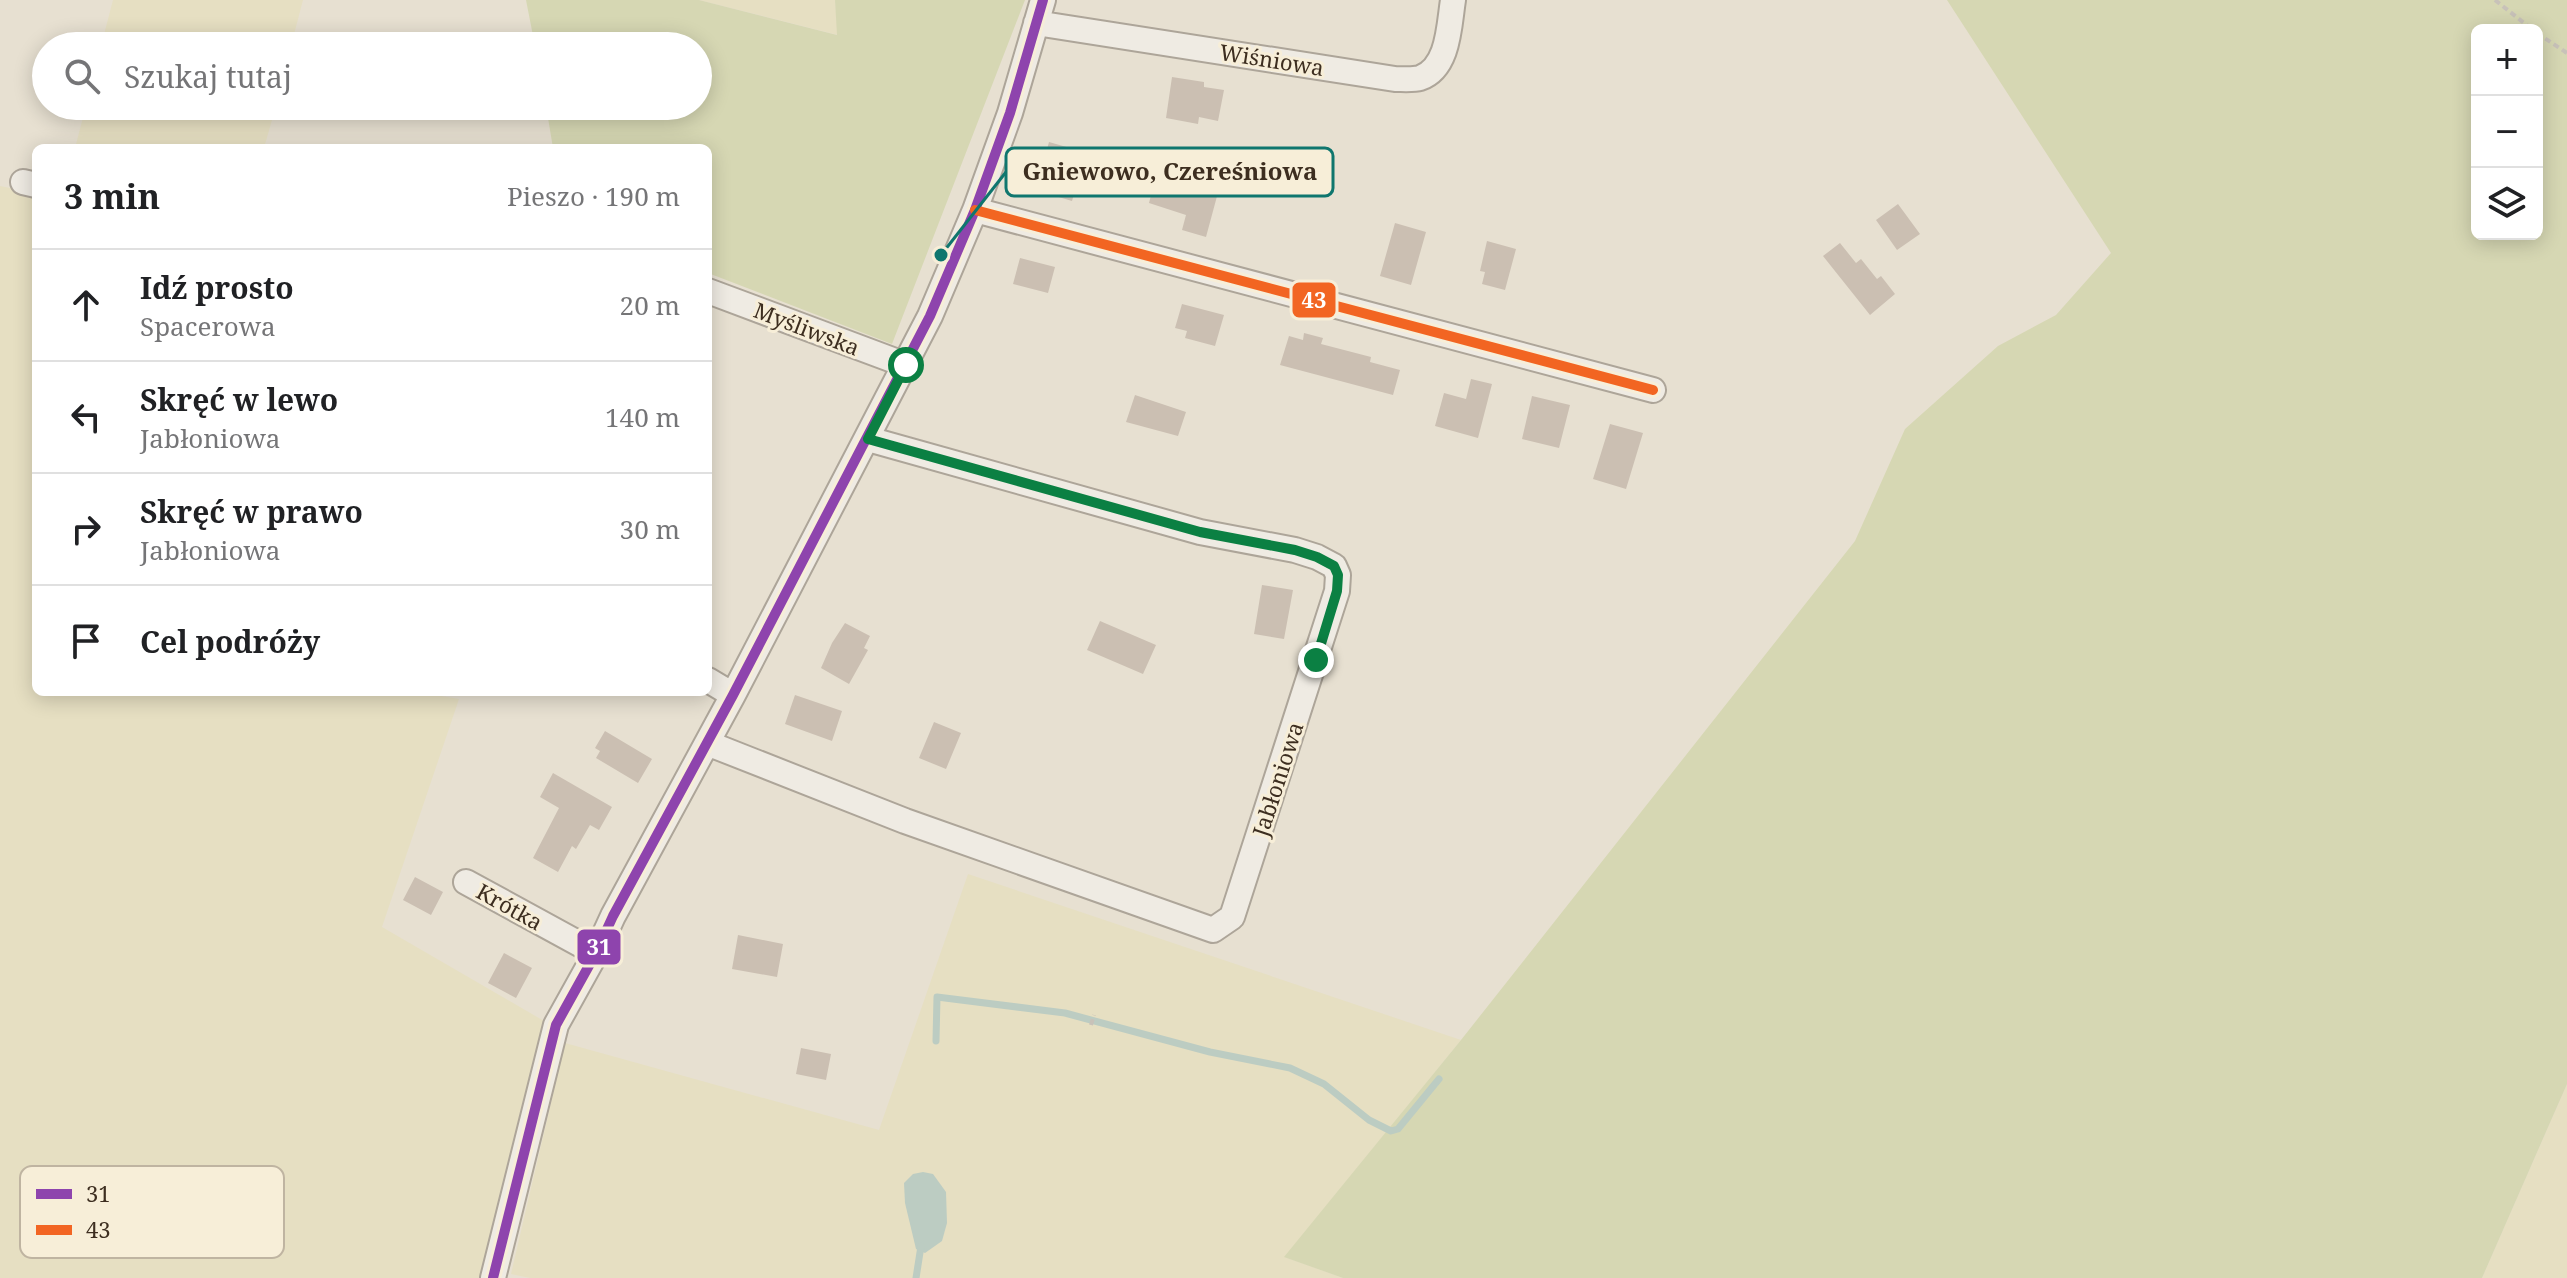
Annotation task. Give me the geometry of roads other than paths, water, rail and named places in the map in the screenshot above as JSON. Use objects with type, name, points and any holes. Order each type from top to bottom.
[{"type":"street","name":"Wiśniowa","points":[[1040,12],[1395,79],[1418,79],[1428,74],[1440,61],[1453,0]]},
{"type":"street","points":[[493,1278],[556,1025],[733,695],[930,316],[975,210],[1010,113],[1040,12]]},
{"type":"street","points":[[975,210],[1653,390]]},
{"type":"street","name":"Myśliwska","points":[[712,292],[906,365]]},
{"type":"street","name":"Jabłoniowa","points":[[707,743],[905,821],[1213,930],[1232,917],[1333,605],[1338,575],[1334,566],[1295,550],[1200,532],[868,439]]},
{"type":"street","points":[[712,682],[733,695]]},
{"type":"street","name":"Krótka","points":[[466,882],[596,953]]},
{"type":"waterway","points":[[936,1041],[937,997],[1065,1013],[1210,1052],[1290,1068],[1324,1084],[1369,1120],[1391,1131],[1398,1129],[1439,1079]]},
{"type":"waterway","points":[[916,1278],[921,1246]]},
{"type":"place","name":"Gniewowo, Czereśniowa","points":[[941,255]]}]
